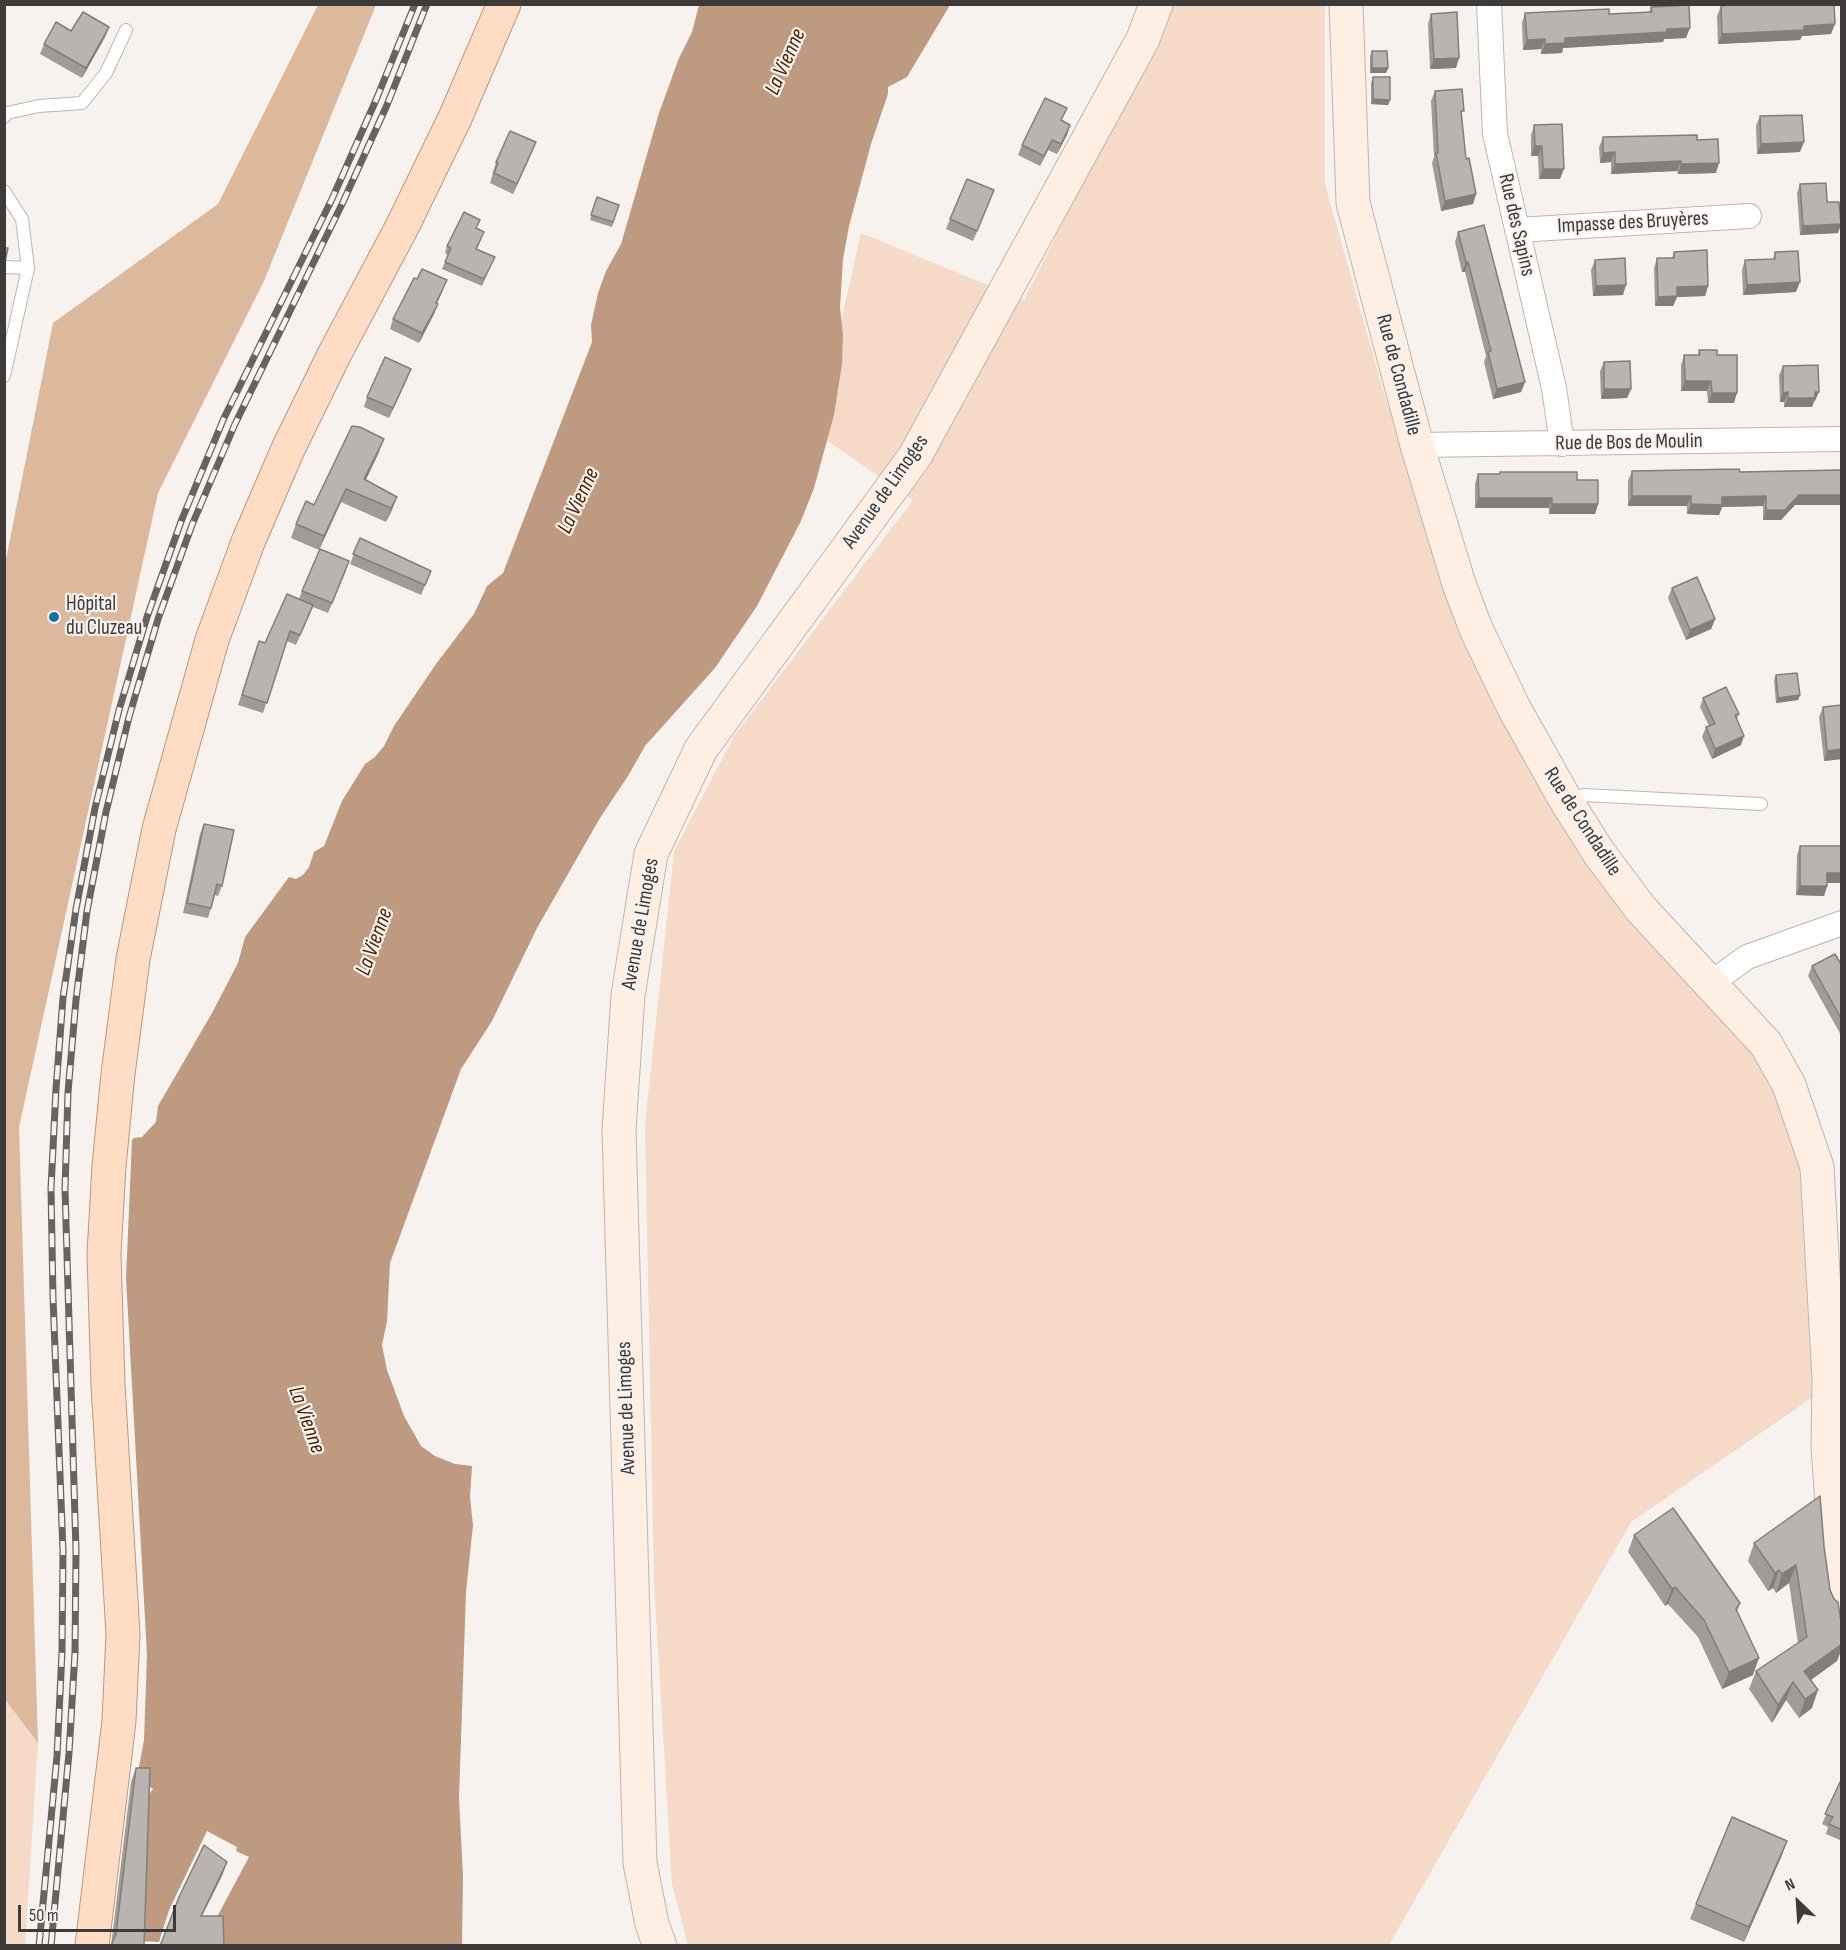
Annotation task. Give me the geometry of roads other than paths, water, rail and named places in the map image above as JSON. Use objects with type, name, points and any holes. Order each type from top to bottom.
[{"type":"main road","points":[[92,1946],[119,1721],[123,1634],[108,1385],[104,1254],[109,1166],[133,959],[159,829],[212,640],[248,542],[293,439],[445,138],[504,4]]},
{"type":"main road","name":"Avenue de Limoges","points":[[660,1946],[652,1924],[640,1863],[619,1130],[628,994],[651,854],[701,749],[915,456],[1143,39],[1156,4]]},
{"type":"main road","name":"Rue de Condadille","points":[[1346,4],[1353,203],[1417,445],[1476,629],[1514,708],[1564,799],[1599,853],[1641,909],[1766,1044],[1789,1085],[1817,1167],[1829,1378],[1828,1446],[1836,1563],[1842,1606]]},
{"type":"street","name":"Rue des Sapins","points":[[1489,4],[1495,134],[1554,388],[1562,444]]},
{"type":"street","name":"Impasse des Bruyères","points":[[1517,230],[1749,216]]},
{"type":"street","name":"Rue de Bos de Moulin","points":[[1417,445],[1842,439]]},
{"type":"street","points":[[1711,983],[1747,957],[1842,923]]},
{"type":"lane","points":[[4,117],[7,113],[39,106],[82,103],[105,73],[126,30]]},
{"type":"lane","points":[[4,191],[22,219],[28,268],[4,376]]},
{"type":"lane","points":[[4,267],[28,268]]},
{"type":"lane","points":[[1564,799],[1584,795],[1761,804]]},
{"type":"water","name":"La Vienne","points":[[699,5],[950,5],[907,77],[888,87],[888,94],[871,144],[849,226],[843,259],[840,308],[843,335],[842,364],[834,415],[814,488],[801,521],[757,606],[715,668],[645,746],[600,818],[537,928],[492,1021],[461,1069],[390,1263],[387,1322],[382,1345],[387,1370],[404,1416],[421,1446],[435,1456],[455,1464],[472,1466],[470,1497],[473,1525],[466,1592],[459,1798],[463,1876],[462,1945],[219,1945],[218,1915],[249,1857],[236,1851],[237,1847],[207,1831],[169,1910],[159,1942],[140,1941],[145,1795],[153,1789],[137,1777],[144,1740],[147,1655],[126,1278],[132,1140],[142,1137],[156,1122],[158,1106],[238,963],[245,937],[289,877],[296,879],[303,875],[309,867],[314,852],[324,846],[342,801],[365,764],[384,746],[394,726],[436,664],[474,614],[487,586],[503,573],[592,342],[591,325],[598,293],[606,271],[621,244],[659,113],[679,58],[692,32]]},
{"type":"railway","points":[[39,1946],[57,1756],[62,1652],[63,1551],[51,1188],[63,998],[76,909],[95,808],[119,710],[147,617],[182,519],[224,418],[332,199],[415,4]]},
{"type":"railway","points":[[51,1946],[69,1753],[75,1652],[76,1551],[65,1189],[68,1092],[87,911],[106,812],[129,717],[158,619],[192,525],[235,424],[343,202],[387,105],[427,4]]},
{"type":"place","name":"Hôpital du Cluzeau","points":[[54,617]]}]
